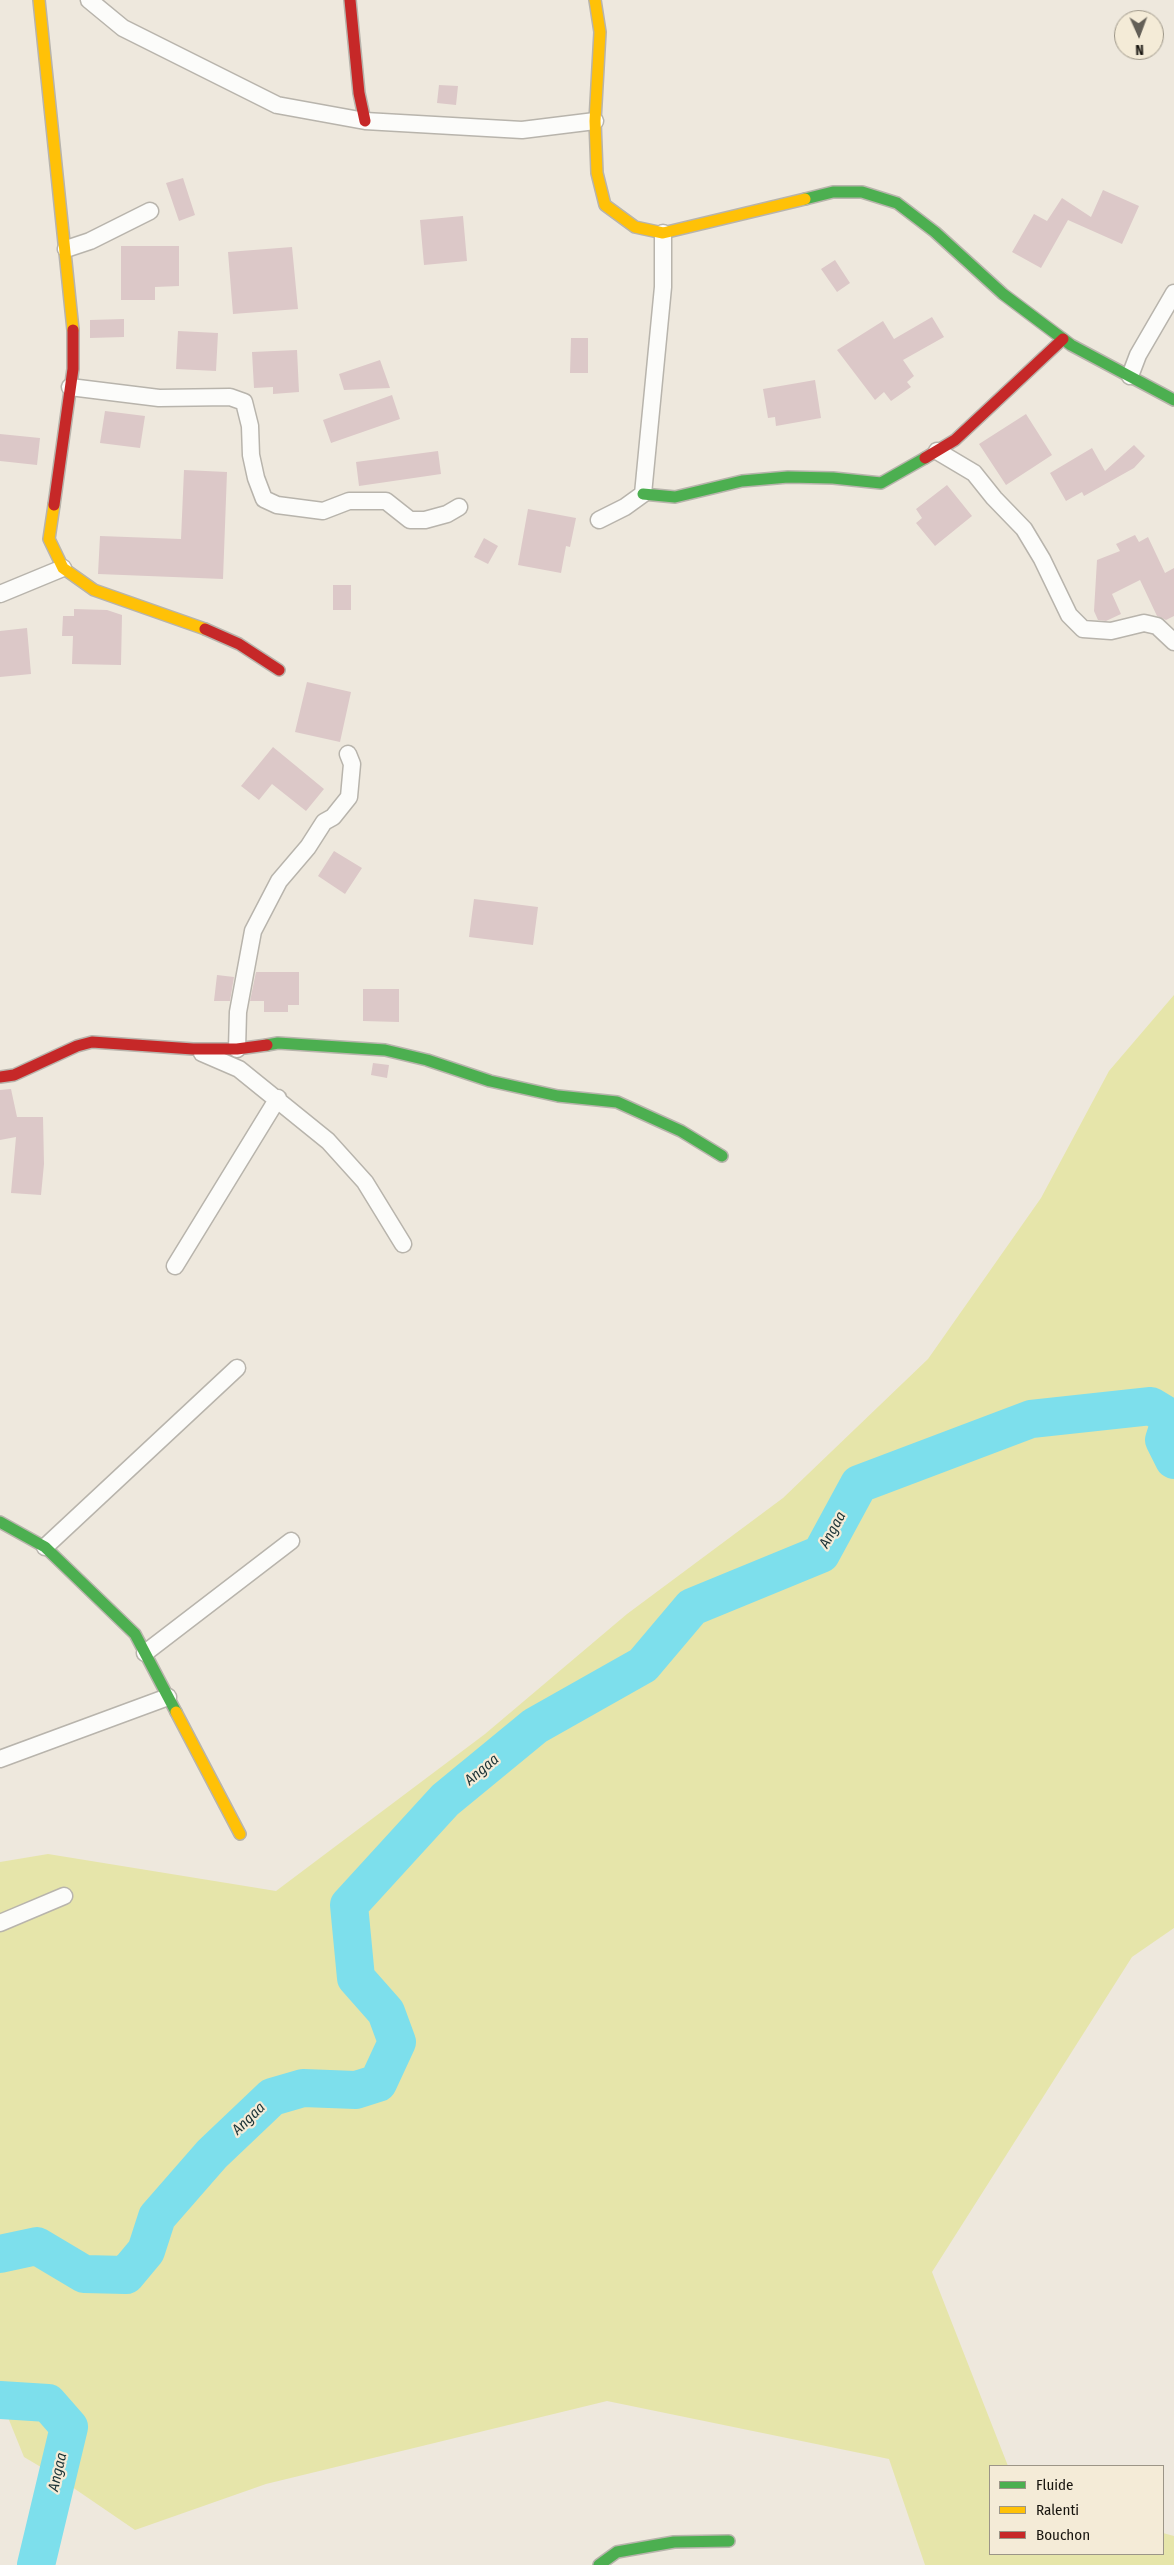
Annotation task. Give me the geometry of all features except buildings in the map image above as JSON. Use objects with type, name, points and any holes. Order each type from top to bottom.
[{"type":"street","points":[[39,0],[73,318],[73,369],[49,539],[63,568],[94,590],[136,606],[185,620],[239,644],[279,670]]},
{"type":"street","points":[[89,0],[123,28],[278,105],[365,121],[522,130],[595,121]]},
{"type":"street","points":[[350,0],[360,93],[365,121]]},
{"type":"street","points":[[596,0],[600,32],[595,121],[597,173],[605,205],[635,227],[663,233],[833,192],[862,192],[897,203],[935,232],[1003,294],[1063,339],[1174,400]]},
{"type":"street","points":[[66,249],[90,241],[150,211]]},
{"type":"street","points":[[643,494],[643,477],[652,413],[662,287],[663,233]]},
{"type":"street","points":[[1130,376],[1138,355],[1174,293]]},
{"type":"street","points":[[643,494],[656,497],[675,497],[742,481],[788,477],[833,478],[882,483],[955,440],[971,423],[995,405],[1024,373],[1041,361],[1063,339]]},
{"type":"street","points":[[70,387],[159,398],[230,396],[244,402],[250,426],[251,455],[256,478],[264,499],[277,505],[323,511],[350,501],[386,501],[410,520],[447,514],[459,507]]},
{"type":"street","points":[[937,451],[974,473],[994,498],[1024,529],[1042,559],[1069,615],[1084,629],[1111,631],[1144,623],[1157,626],[1174,642]]},
{"type":"street","points":[[599,520],[626,507],[643,494]]},
{"type":"street","points":[[0,594],[63,568]]},
{"type":"street","points":[[237,1049],[238,1012],[253,931],[279,880],[308,846],[324,822],[333,817],[349,797],[352,764],[348,754]]},
{"type":"street","points":[[0,1077],[14,1075],[77,1046],[92,1042],[193,1049],[237,1049],[278,1043],[385,1050],[427,1060],[490,1082],[558,1096],[617,1102],[681,1130],[722,1156]]},
{"type":"street","points":[[193,1049],[238,1068],[278,1098],[328,1141],[365,1182],[403,1244]]},
{"type":"street","points":[[175,1266],[278,1098]]},
{"type":"street","points":[[45,1547],[237,1368]]},
{"type":"street","points":[[0,1522],[45,1547],[135,1634],[240,1834]]},
{"type":"street","points":[[145,1653],[291,1541]]},
{"type":"street","points":[[0,1758],[168,1697]]},
{"type":"street","points":[[0,1923],[64,1896]]},
{"type":"street","points":[[599,2565],[617,2552],[627,2550],[674,2542],[729,2541]]},
{"type":"shaded area","points":[[1174,995],[1174,1928],[1132,1957],[932,2272],[1008,2465],[989,2465],[989,2555],[1164,2555],[1164,2533],[1174,2536],[1174,2565],[925,2565],[889,2459],[607,2401],[266,2484],[135,2530],[56,2476],[24,2457],[7,2415],[0,2409],[0,1862],[48,1854],[276,1891],[485,1734],[627,1614],[783,1498],[928,1359],[1041,1198],[1109,1071]]},
{"type":"waterway","name":"Angaa","points":[[0,2254],[37,2246],[84,2274],[126,2275],[146,2251],[157,2217],[212,2154],[272,2097],[303,2088],[356,2090],[378,2083],[397,2042],[386,2012],[356,1978],[349,1905],[445,1800],[535,1726],[643,1665],[692,1607],[821,1554],[859,1484],[1031,1419],[1151,1406],[1171,1418],[1164,1440],[1174,1460]]},
{"type":"waterway","name":"Angaa","points":[[0,2400],[48,2403],[69,2427],[36,2565]]},
{"type":"traffic: fast","points":[[805,199],[833,192],[862,192],[897,203],[935,232],[1003,294],[1071,345],[1174,400]]},
{"type":"traffic: fast","points":[[643,494],[675,497],[742,481],[788,477],[833,478],[881,483],[925,458]]},
{"type":"traffic: fast","points":[[267,1045],[278,1043],[385,1050],[427,1060],[490,1081],[558,1096],[617,1102],[681,1131],[722,1156]]},
{"type":"traffic: fast","points":[[0,1522],[45,1547],[135,1634],[176,1712]]},
{"type":"traffic: fast","points":[[599,2565],[617,2552],[674,2542],[729,2541]]},
{"type":"traffic: slow","points":[[39,0],[73,330]]},
{"type":"traffic: slow","points":[[595,0],[600,32],[595,121],[597,173],[605,205],[635,227],[663,233],[805,199]]},
{"type":"traffic: slow","points":[[54,505],[49,539],[63,568],[94,590],[205,629]]},
{"type":"traffic: slow","points":[[176,1712],[240,1834]]},
{"type":"traffic: jam","points":[[350,0],[359,93],[365,121]]},
{"type":"traffic: jam","points":[[54,505],[73,369],[73,330]]},
{"type":"traffic: jam","points":[[925,458],[955,440],[1063,339]]},
{"type":"traffic: jam","points":[[205,629],[239,644],[279,670]]},
{"type":"traffic: jam","points":[[0,1077],[14,1075],[77,1046],[92,1042],[193,1049],[237,1049],[267,1045]]}]
